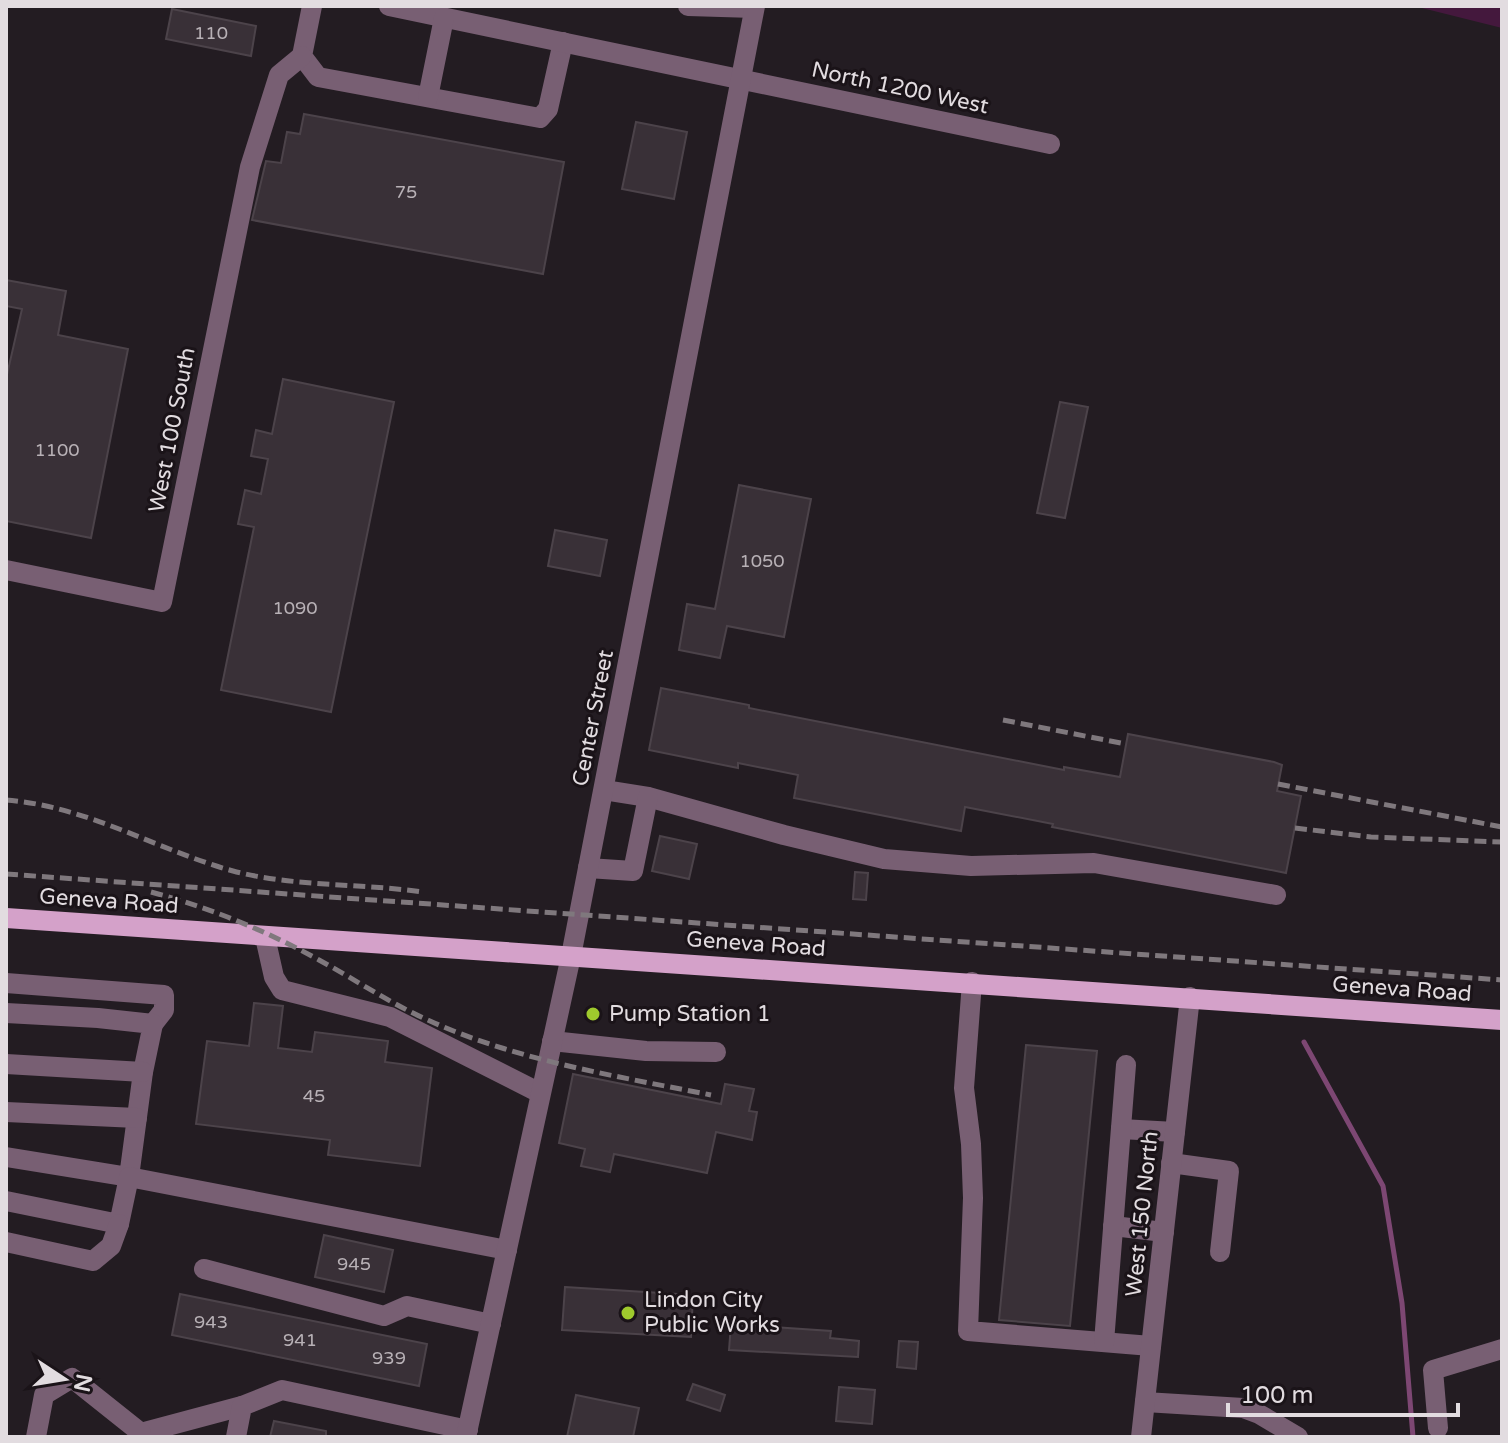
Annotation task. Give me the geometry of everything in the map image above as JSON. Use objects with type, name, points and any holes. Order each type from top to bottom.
[{"type":"main road","name":"Geneva Road","points":[[6,918],[1502,1020]]},
{"type":"street","points":[[312,6],[302,56],[318,77],[540,118],[548,109],[563,42]]},
{"type":"street","name":"North 1200 West","points":[[389,6],[1050,144]]},
{"type":"street","points":[[688,6],[754,7]]},
{"type":"street","name":"Center Street","points":[[467,1434],[571,956],[754,7]]},
{"type":"street","points":[[428,97],[444,18]]},
{"type":"street","name":"West 100 South","points":[[6,570],[162,602],[250,167],[279,75],[302,56]]},
{"type":"street","points":[[604,790],[648,797],[884,859],[971,866],[1094,863],[1276,895]]},
{"type":"street","points":[[588,868],[633,871],[648,797]]},
{"type":"street","points":[[265,937],[274,977],[282,990],[390,1017],[540,1093]]},
{"type":"street","points":[[972,982],[964,1088],[971,1144],[973,1198],[968,1331],[1151,1346]]},
{"type":"street","points":[[6,983],[164,995],[164,1010],[153,1024],[143,1072],[129,1177],[111,1246],[93,1261],[6,1242]]},
{"type":"street","name":"West 150 North","points":[[1141,1437],[1190,997]]},
{"type":"street","points":[[6,1013],[153,1024]]},
{"type":"street","points":[[552,1041],[646,1051],[716,1052]]},
{"type":"street","points":[[6,1064],[143,1072]]},
{"type":"street","points":[[1104,1342],[1126,1065]]},
{"type":"street","points":[[6,1112],[137,1118]]},
{"type":"street","points":[[1121,1129],[1175,1132]]},
{"type":"street","points":[[6,1157],[129,1177],[507,1250]]},
{"type":"street","points":[[1171,1163],[1229,1171],[1220,1252]]},
{"type":"street","points":[[6,1201],[119,1224]]},
{"type":"street","points":[[1113,1226],[1164,1232]]},
{"type":"street","points":[[204,1269],[384,1316],[407,1306],[491,1324]]},
{"type":"street","points":[[1438,1428],[1433,1370],[1502,1349]]},
{"type":"street","points":[[36,1437],[44,1395],[72,1378],[141,1435],[242,1406],[282,1390],[467,1434]]},
{"type":"street","points":[[1145,1402],[1243,1408],[1298,1437]]},
{"type":"street","points":[[236,1437],[242,1406]]},
{"type":"shaded area","points":[[1414,6],[1502,6],[1502,28]]},
{"type":"building","points":[[172,9],[256,26],[251,56],[166,39]]},
{"type":"building","points":[[304,114],[564,162],[543,274],[252,220],[266,161],[281,163],[287,132],[300,134]]},
{"type":"building","points":[[636,122],[687,132],[674,199],[622,189]]},
{"type":"building","points":[[6,280],[66,291],[58,335],[128,349],[91,538],[6,521],[6,379],[22,309],[6,306]]},
{"type":"building","points":[[283,379],[394,402],[331,712],[221,690],[254,527],[238,524],[245,490],[261,494],[268,459],[251,456],[256,430],[272,434]]},
{"type":"building","points":[[1060,402],[1088,407],[1065,518],[1037,513]]},
{"type":"building","points":[[739,485],[811,499],[784,637],[727,626],[720,658],[679,650],[687,604],[715,609]]},
{"type":"building","points":[[555,530],[607,540],[600,576],[548,566]]},
{"type":"building","points":[[661,688],[1064,770],[1064,767],[1120,777],[1128,734],[1274,762],[1282,765],[1277,791],[1301,796],[1286,873],[965,807],[961,831],[794,798],[798,775],[738,763],[738,768],[649,750]]},
{"type":"building","points":[[660,836],[697,844],[689,879],[652,871]]},
{"type":"building","points":[[855,872],[868,873],[866,900],[853,899]]},
{"type":"building","points":[[254,1003],[283,1006],[278,1048],[312,1052],[315,1032],[388,1041],[385,1062],[432,1068],[420,1166],[328,1155],[330,1140],[196,1124],[207,1041],[249,1046]]},
{"type":"building","points":[[1026,1045],[1097,1051],[1070,1326],[999,1320]]},
{"type":"building","points":[[573,1074],[721,1104],[725,1084],[754,1089],[749,1111],[757,1112],[752,1140],[716,1132],[707,1173],[614,1154],[610,1172],[581,1166],[585,1149],[559,1143]]},
{"type":"building","points":[[324,1235],[393,1250],[384,1292],[315,1277]]},
{"type":"building","name":"Lindon City Public Works","points":[[565,1287],[693,1295],[691,1337],[562,1330]]},
{"type":"building","points":[[180,1294],[427,1344],[419,1386],[172,1335]]},
{"type":"building","points":[[731,1324],[831,1331],[830,1338],[859,1341],[858,1357],[729,1350]]},
{"type":"building","points":[[899,1341],[918,1342],[916,1369],[897,1367]]},
{"type":"building","points":[[693,1384],[725,1395],[720,1411],[687,1400]]},
{"type":"building","points":[[839,1387],[875,1390],[872,1424],[836,1421]]},
{"type":"building","points":[[576,1395],[639,1408],[633,1437],[567,1437]]},
{"type":"building","points":[[274,1421],[326,1431],[326,1437],[270,1437]]},
{"type":"waterway","points":[[1304,1042],[1383,1186],[1402,1303],[1413,1437]]},
{"type":"railway","points":[[1003,720],[1126,744]]},
{"type":"railway","points":[[1278,784],[1502,827]]},
{"type":"railway","points":[[6,800],[65,811],[233,871],[303,882],[422,892]]},
{"type":"railway","points":[[1295,828],[1371,837],[1502,842]]},
{"type":"railway","points":[[6,874],[1502,980]]},
{"type":"railway","points":[[151,892],[195,905],[258,930],[299,949],[401,1007],[464,1035],[568,1066],[711,1095]]},
{"type":"place","name":"Pump Station 1","points":[[593,1014]]},
{"type":"place","name":"Lindon City Public Works","points":[[628,1313]]}]
